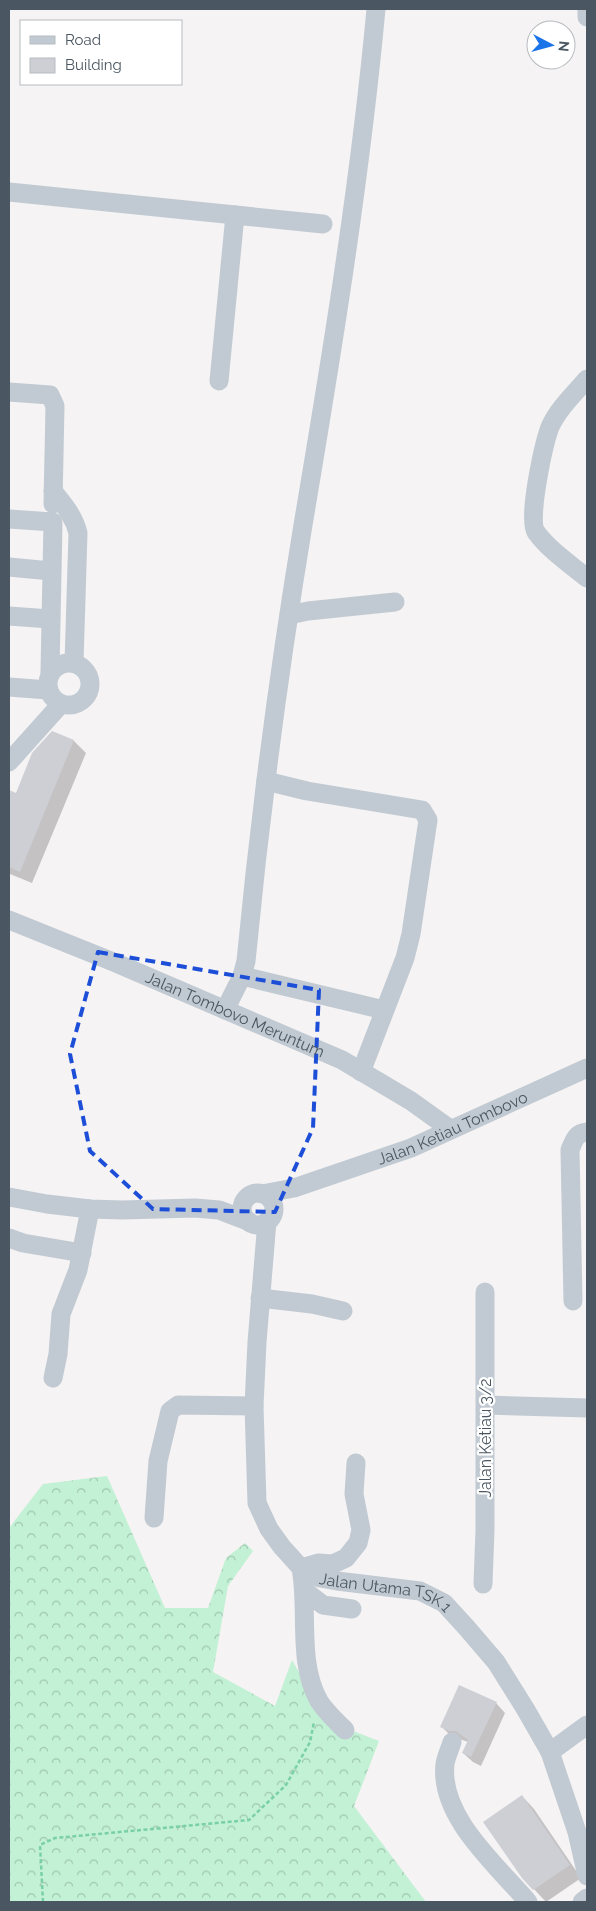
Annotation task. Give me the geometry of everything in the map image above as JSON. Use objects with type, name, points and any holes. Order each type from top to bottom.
[{"type":"street","points":[[225,1010],[242,976],[246,961],[266,781],[289,615],[345,273],[362,146],[376,9]]},
{"type":"street","points":[[587,9],[587,17]]},
{"type":"street","points":[[9,192],[323,224]]},
{"type":"street","points":[[219,381],[235,215]]},
{"type":"street","points":[[587,379],[566,403],[550,427],[541,460],[533,513],[535,530],[558,554],[587,578]]},
{"type":"street","points":[[9,392],[50,395],[55,406],[49,681],[53,699],[69,706],[78,704],[85,698],[90,682],[88,673],[82,666],[65,662],[57,666],[49,681]]},
{"type":"street","points":[[53,491],[70,512],[78,533],[74,663]]},
{"type":"street","points":[[9,519],[53,522]]},
{"type":"street","points":[[9,567],[51,571]]},
{"type":"street","points":[[289,615],[308,611],[395,602]]},
{"type":"street","points":[[9,616],[50,619]]},
{"type":"street","points":[[9,688],[49,681]]},
{"type":"street","points":[[9,762],[61,704]]},
{"type":"street","points":[[266,781],[307,791],[422,810],[428,820],[411,934],[398,979],[384,1010],[361,1072]]},
{"type":"street","name":"Jalan Tombovo Meruntum","points":[[9,920],[342,1060],[411,1102],[450,1129]]},
{"type":"street","points":[[242,976],[384,1010]]},
{"type":"street","name":"Jalan Ketiau Tombovo","points":[[196,1208],[208,1202],[279,1192],[316,1182],[411,1148],[587,1068]]},
{"type":"street","points":[[573,1301],[570,1150],[574,1139],[580,1133],[587,1132]]},
{"type":"street","name":"Jalan Ketiau Tombovo","points":[[9,1197],[90,1209],[196,1208],[219,1210],[260,1219],[303,1193],[316,1182]]},
{"type":"street","points":[[255,1195],[270,1199],[272,1203],[260,1219],[245,1217],[242,1208],[255,1195]]},
{"type":"street","points":[[53,1378],[58,1354],[61,1314],[78,1270],[90,1209]]},
{"type":"street","name":"Jalan Utama TSK 1","points":[[260,1219],[258,1250],[261,1278],[254,1406],[257,1503],[269,1529],[301,1568],[320,1578],[420,1591],[444,1603],[496,1662],[550,1752],[582,1832],[587,1876]]},
{"type":"street","points":[[9,1238],[82,1253]]},
{"type":"street","name":"Jalan Ketiau 3/2","points":[[483,1584],[486,1405],[485,1292]]},
{"type":"street","points":[[260,1298],[312,1304],[343,1311]]},
{"type":"street","points":[[154,1518],[158,1461],[170,1411],[178,1405],[254,1406]]},
{"type":"street","points":[[486,1405],[587,1408]]},
{"type":"street","points":[[345,1730],[327,1712],[318,1698],[307,1670],[305,1591],[301,1568],[318,1562],[333,1564],[346,1558],[358,1544],[361,1530],[354,1494],[356,1463]]},
{"type":"street","points":[[305,1591],[323,1605],[352,1609]]},
{"type":"street","points":[[550,1752],[587,1725]]},
{"type":"street","points":[[452,1742],[445,1762],[445,1778],[451,1802],[462,1826],[528,1902]]},
{"type":"street","points":[[582,1902],[587,1898]]},
{"type":"path","points":[[43,1902],[40,1845],[55,1838],[249,1820],[286,1784],[310,1742],[318,1698]]},
{"type":"highlighted area","points":[[98,952],[319,990],[313,1128],[275,1212],[153,1209],[90,1151],[70,1054]]},
{"type":"green space","points":[[107,1476],[165,1608],[208,1608],[226,1558],[245,1543],[253,1551],[228,1586],[213,1672],[275,1706],[292,1660],[327,1721],[379,1741],[354,1806],[426,1902],[9,1902],[9,1528],[43,1484]]},
{"type":"building","points":[[52,731],[74,740],[20,872],[9,867],[9,790],[16,793],[32,753]]},
{"type":"building","points":[[459,1685],[497,1702],[471,1757],[462,1753],[468,1740],[456,1731],[449,1731],[440,1727]]},
{"type":"building","points":[[522,1795],[570,1865],[533,1890],[522,1878],[483,1822]]}]
